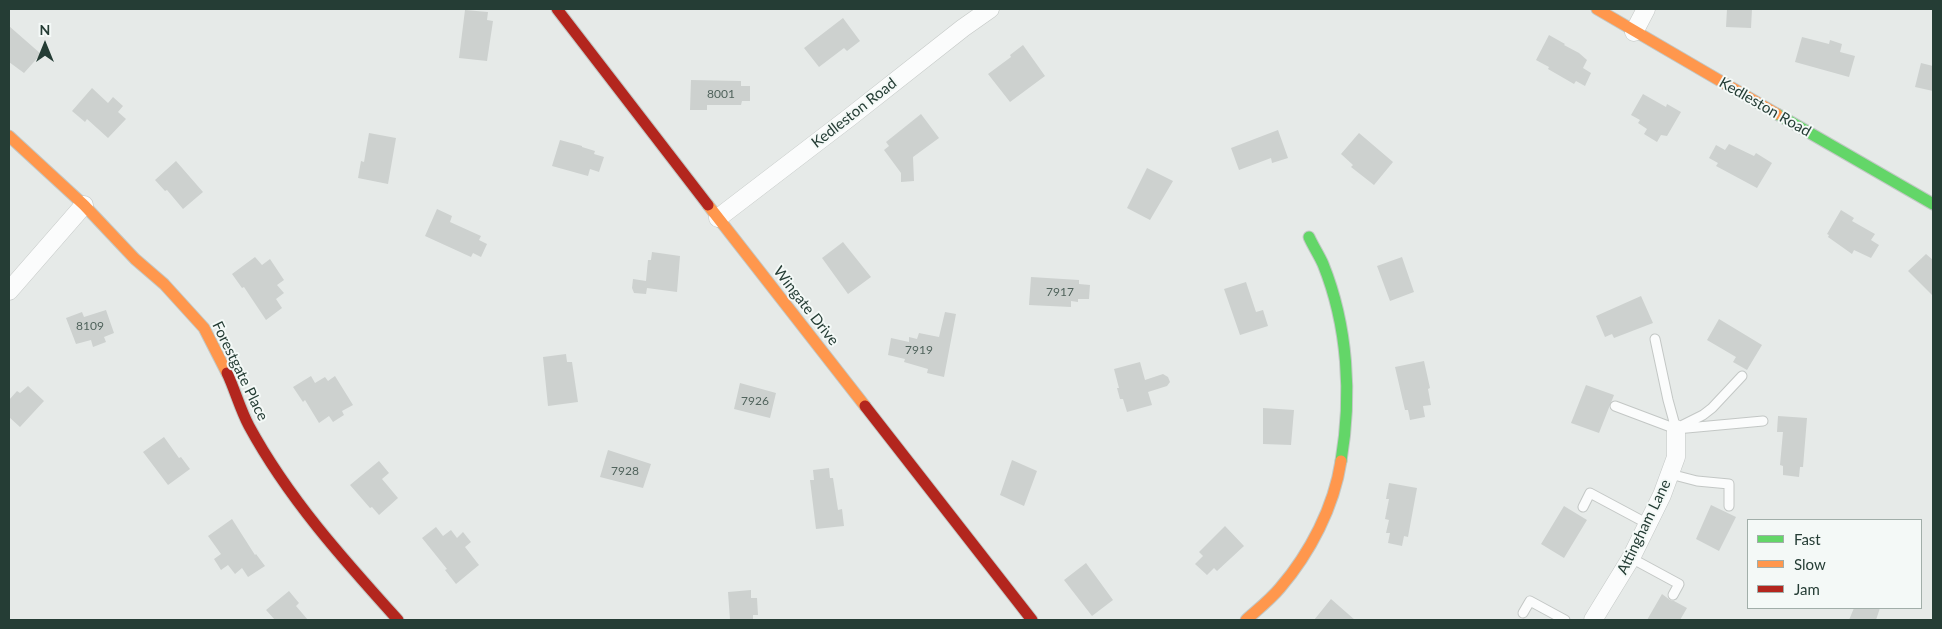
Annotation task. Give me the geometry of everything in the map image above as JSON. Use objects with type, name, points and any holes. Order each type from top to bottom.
[{"type":"street","name":"Wingate Drive","points":[[557,9],[1032,620]]},
{"type":"street","name":"Kedleston Road","points":[[718,218],[990,9]]},
{"type":"street","name":"Kedleston Road","points":[[1597,9],[1933,204]]},
{"type":"street","points":[[1634,32],[1646,9]]},
{"type":"street","name":"Forestgate Place","points":[[9,136],[84,205],[135,259],[164,284],[204,328],[228,374],[249,425],[287,487],[337,553],[398,620]]},
{"type":"street","points":[[9,291],[84,205]]},
{"type":"street","points":[[1246,620],[1283,584],[1312,545],[1332,498],[1343,457],[1348,389],[1341,322],[1323,264],[1308,237]]},
{"type":"street","name":"Attingham Lane","points":[[1593,620],[1631,558],[1662,495],[1676,457],[1676,429]]},
{"type":"lane","points":[[1655,339],[1676,429]]},
{"type":"lane","points":[[1676,429],[1703,415],[1742,376]]},
{"type":"lane","points":[[1615,406],[1676,429],[1763,421]]},
{"type":"lane","points":[[1670,474],[1698,481],[1728,484],[1728,506]]},
{"type":"lane","points":[[1584,507],[1590,493],[1648,524]]},
{"type":"lane","points":[[1631,558],[1679,584],[1673,595]]},
{"type":"lane","points":[[1523,613],[1530,601],[1565,620]]},
{"type":"building","points":[[1727,9],[1752,9],[1751,28],[1726,27]]},
{"type":"building","points":[[465,10],[488,12],[487,20],[493,21],[487,61],[459,58]]},
{"type":"building","points":[[843,18],[860,41],[847,51],[844,48],[819,67],[804,48]]},
{"type":"building","points":[[9,26],[41,54],[24,73],[9,62]]},
{"type":"building","points":[[1549,35],[1587,60],[1583,68],[1591,73],[1585,86],[1576,81],[1574,84],[1536,60]]},
{"type":"building","points":[[1802,37],[1829,44],[1830,40],[1842,44],[1840,52],[1855,56],[1849,77],[1795,62]]},
{"type":"building","points":[[1023,45],[1045,76],[1010,102],[988,74],[1011,57],[1010,55]]},
{"type":"building","points":[[1921,63],[1933,66],[1933,91],[1915,87]]},
{"type":"building","points":[[691,80],[741,81],[741,86],[750,86],[750,101],[742,101],[741,105],[707,105],[707,110],[690,110]]},
{"type":"building","points":[[92,88],[108,103],[113,97],[123,106],[118,112],[126,119],[108,138],[87,119],[85,122],[72,111]]},
{"type":"building","points":[[1643,94],[1666,107],[1667,104],[1681,112],[1667,136],[1661,135],[1657,142],[1644,134],[1647,129],[1638,123],[1640,120],[1631,115]]},
{"type":"building","points":[[921,114],[939,138],[913,157],[914,181],[901,182],[901,173],[884,150],[889,146],[886,142]]},
{"type":"building","points":[[1278,130],[1288,158],[1272,163],[1271,158],[1239,170],[1231,148]]},
{"type":"building","points":[[369,133],[396,138],[388,184],[358,178],[361,161],[364,162]]},
{"type":"building","points":[[1359,133],[1393,162],[1374,185],[1351,167],[1353,165],[1341,154]]},
{"type":"building","points":[[560,140],[595,151],[594,154],[604,157],[599,172],[590,169],[588,176],[552,166]]},
{"type":"building","points":[[1729,144],[1754,156],[1756,153],[1772,163],[1757,188],[1716,166],[1718,163],[1709,158],[1716,145],[1725,150]]},
{"type":"building","points":[[176,161],[203,192],[183,209],[167,190],[165,191],[155,180]]},
{"type":"building","points":[[1147,168],[1173,181],[1150,220],[1127,208]]},
{"type":"building","points":[[437,209],[452,216],[450,222],[481,236],[479,240],[487,244],[481,257],[473,253],[471,257],[425,236]]},
{"type":"building","points":[[1841,210],[1854,218],[1852,221],[1875,234],[1871,240],[1879,245],[1871,258],[1854,250],[1852,254],[1828,237],[1829,235],[1827,234]]},
{"type":"building","points":[[843,242],[871,277],[848,294],[822,258]]},
{"type":"building","points":[[652,252],[680,256],[677,292],[647,288],[646,294],[634,293],[632,288],[633,279],[646,281],[648,260],[651,260]]},
{"type":"building","points":[[1926,254],[1933,260],[1933,296],[1908,271]]},
{"type":"building","points":[[255,257],[262,265],[270,259],[284,280],[277,285],[284,293],[276,299],[282,308],[266,320],[244,287],[242,288],[232,274]]},
{"type":"building","points":[[1402,257],[1414,292],[1390,301],[1377,266]]},
{"type":"building","points":[[1031,277],[1079,280],[1079,284],[1090,285],[1089,299],[1078,299],[1078,302],[1071,301],[1071,307],[1029,305]]},
{"type":"building","points":[[1246,282],[1256,312],[1263,310],[1268,326],[1240,335],[1224,289]]},
{"type":"building","points":[[1641,296],[1653,323],[1614,338],[1612,334],[1605,337],[1596,316]]},
{"type":"building","points":[[106,310],[114,333],[104,337],[106,342],[93,347],[91,340],[76,344],[66,318],[82,312],[84,317]]},
{"type":"building","points":[[945,312],[956,314],[944,377],[927,373],[928,369],[904,362],[905,359],[888,355],[891,338],[909,342],[909,337],[917,339],[919,333],[939,337]]},
{"type":"building","points":[[1719,319],[1762,345],[1747,370],[1733,362],[1736,357],[1707,340]]},
{"type":"building","points":[[566,354],[567,362],[572,362],[578,402],[548,406],[543,357]]},
{"type":"building","points":[[1424,361],[1430,388],[1428,389],[1431,405],[1423,406],[1425,417],[1410,420],[1408,410],[1405,410],[1395,367]]},
{"type":"building","points":[[1140,362],[1145,380],[1163,374],[1168,377],[1170,382],[1167,386],[1148,392],[1152,405],[1127,412],[1123,399],[1120,399],[1114,369]]},
{"type":"building","points":[[311,376],[315,383],[325,377],[328,381],[335,376],[353,405],[342,411],[344,415],[333,422],[329,416],[319,423],[305,400],[303,402],[293,387]]},
{"type":"building","points":[[740,383],[776,393],[770,418],[734,409]]},
{"type":"building","points":[[1586,385],[1614,395],[1599,433],[1571,423]]},
{"type":"building","points":[[28,386],[44,401],[20,427],[9,417],[9,400],[17,391],[20,393]]},
{"type":"building","points":[[1263,408],[1294,410],[1291,445],[1263,444]]},
{"type":"building","points":[[1778,416],[1807,418],[1803,467],[1800,467],[1799,477],[1783,475],[1783,466],[1780,465],[1783,432],[1777,432]]},
{"type":"building","points":[[164,437],[179,458],[181,457],[190,469],[168,485],[143,452]]},
{"type":"building","points":[[608,450],[651,464],[643,488],[600,477]]},
{"type":"building","points":[[1012,460],[1037,471],[1024,506],[1000,495]]},
{"type":"building","points":[[379,461],[389,473],[382,479],[398,498],[379,515],[372,507],[370,508],[350,485]]},
{"type":"building","points":[[829,468],[830,478],[833,478],[838,510],[842,509],[844,526],[816,529],[810,480],[814,480],[813,470]]},
{"type":"building","points":[[1389,483],[1417,488],[1408,537],[1404,536],[1402,546],[1388,543],[1390,533],[1386,533],[1389,520],[1385,519],[1389,499],[1386,499]]},
{"type":"building","points":[[1711,505],[1736,517],[1719,551],[1696,539]]},
{"type":"building","points":[[1564,506],[1587,520],[1564,558],[1541,544]]},
{"type":"building","points":[[232,519],[255,555],[265,566],[248,577],[242,568],[235,574],[228,565],[221,570],[214,559],[221,554],[208,536]]},
{"type":"building","points":[[1225,526],[1244,546],[1217,571],[1214,568],[1207,575],[1195,564],[1203,556],[1199,552]]},
{"type":"building","points":[[436,527],[443,536],[451,530],[457,538],[463,532],[471,542],[465,547],[479,565],[456,584],[445,570],[447,569],[422,538]]},
{"type":"building","points":[[1086,563],[1113,600],[1092,616],[1064,580]]},
{"type":"building","points":[[751,590],[751,598],[757,598],[758,615],[753,615],[753,620],[730,620],[728,592]]},
{"type":"building","points":[[289,591],[299,603],[296,606],[308,620],[275,620],[266,610]]},
{"type":"building","points":[[1662,594],[1687,608],[1680,620],[1647,620]]},
{"type":"building","points":[[1331,599],[1355,620],[1314,620]]},
{"type":"building","points":[[1854,609],[1880,609],[1876,620],[1849,620]]},
{"type":"traffic: fast","points":[[1777,114],[1933,204]]},
{"type":"traffic: fast","points":[[1309,237],[1323,264],[1338,312],[1343,336],[1347,386],[1341,461]]},
{"type":"traffic: slow","points":[[1597,9],[1777,114]]},
{"type":"traffic: slow","points":[[9,136],[84,205],[135,259],[164,284],[204,328],[227,373]]},
{"type":"traffic: slow","points":[[708,205],[865,406]]},
{"type":"traffic: slow","points":[[1246,620],[1280,588],[1311,545],[1327,512],[1338,478],[1341,461]]},
{"type":"traffic: jam","points":[[557,9],[708,205]]},
{"type":"traffic: jam","points":[[227,373],[249,426],[281,478],[337,551],[398,620]]},
{"type":"traffic: jam","points":[[865,406],[1032,620]]}]
